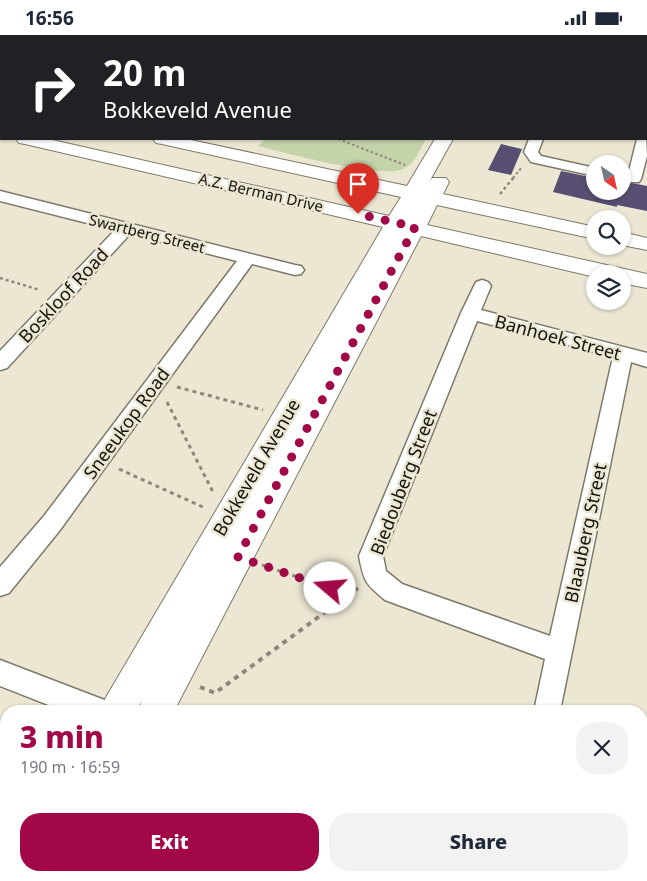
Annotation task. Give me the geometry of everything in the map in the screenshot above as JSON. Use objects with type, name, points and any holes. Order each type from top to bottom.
[{"type":"street","name":"A.Z. Berman Drive","points":[[30,140],[586,267]]},
{"type":"street","name":"A.Z. Berman Drive","points":[[167,140],[586,231]]},
{"type":"street","points":[[422,196],[426,169],[443,140]]},
{"type":"street","points":[[405,225],[422,196],[461,140]]},
{"type":"street","points":[[536,140],[531,152],[533,157],[541,161],[586,169]]},
{"type":"street","points":[[634,179],[644,140]]},
{"type":"street","points":[[0,213],[8,198]]},
{"type":"street","name":"Swartberg Street","points":[[8,198],[295,271]]},
{"type":"street","name":"Bokkeveld Avenue","points":[[119,705],[285,416],[405,225]]},
{"type":"street","name":"Bokkeveld Avenue","points":[[157,705],[238,557],[405,225]]},
{"type":"street","name":"Boskloof Road","points":[[0,363],[126,228]]},
{"type":"street","points":[[631,240],[647,243]]},
{"type":"street","name":"Sneeukop Road","points":[[0,585],[52,523],[247,259]]},
{"type":"street","points":[[631,278],[647,281]]},
{"type":"street","name":"Biedouberg Street","points":[[482,286],[371,556],[375,577],[394,592],[560,652]]},
{"type":"street","name":"Banhoek Street","points":[[470,313],[647,360]]},
{"type":"street","name":"Blaauberg Street","points":[[548,705],[623,354]]},
{"type":"street","points":[[0,673],[82,705]]},
{"type":"path","points":[[341,140],[410,167],[426,169]]},
{"type":"path","points":[[497,198],[533,157]]},
{"type":"path","points":[[0,278],[62,297]]},
{"type":"path","points":[[157,382],[285,416]]},
{"type":"path","points":[[157,382],[227,518]]},
{"type":"path","points":[[99,460],[227,518]]},
{"type":"path","points":[[238,557],[348,594]]},
{"type":"path","points":[[173,677],[215,693],[348,594],[375,577]]},
{"type":"green space","points":[[264,140],[425,140],[411,164],[403,169],[391,171],[375,171],[333,164],[258,146]]},
{"type":"building","points":[[501,144],[522,149],[511,175],[488,170]]},
{"type":"building","points":[[561,171],[586,176],[586,200],[553,192]]},
{"type":"building","points":[[631,183],[647,186],[647,211],[617,205],[617,207],[587,200],[631,200]]},
{"type":"route","points":[[330,588],[238,557],[415,227],[358,214]]}]
